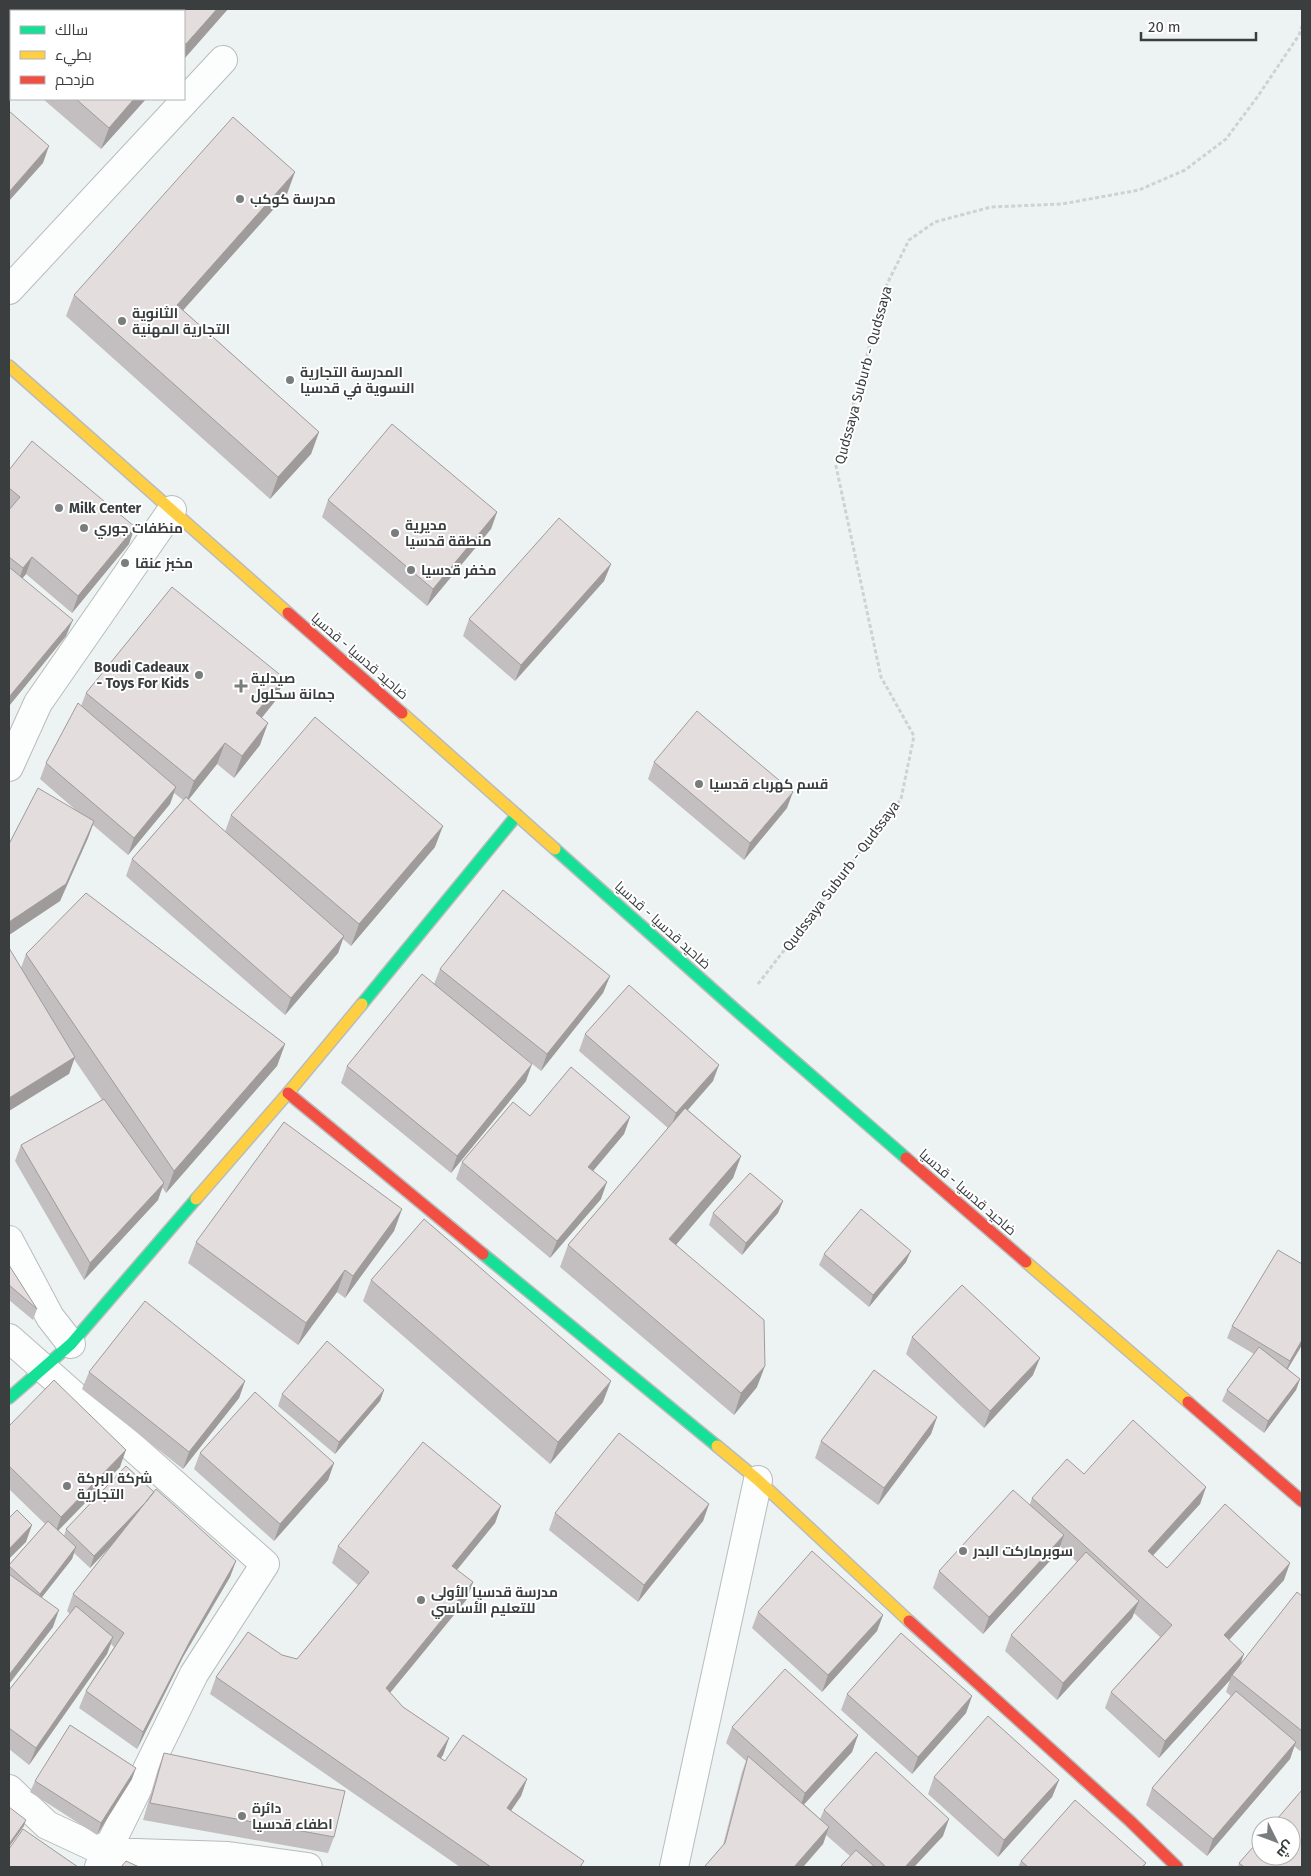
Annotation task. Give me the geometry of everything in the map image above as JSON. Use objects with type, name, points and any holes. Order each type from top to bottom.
[{"type":"street","points":[[9,290],[223,60]]},
{"type":"street","name":"ضاحيد قدسيا - قدسيا","points":[[9,366],[737,1011],[1302,1501]]},
{"type":"street","points":[[9,767],[38,704],[172,510]]},
{"type":"street","points":[[9,1398],[71,1344],[288,1093],[517,815]]},
{"type":"street","points":[[288,1093],[758,1480],[911,1623],[1130,1821],[1177,1867]]},
{"type":"street","points":[[9,1240],[50,1317],[71,1344]]},
{"type":"street","points":[[9,1338],[265,1564],[194,1674],[102,1860]]},
{"type":"street","points":[[674,1867],[758,1480]]},
{"type":"street","points":[[9,1789],[47,1825],[102,1860],[228,1856],[308,1867]]},
{"type":"path","name":"Qudssaya Suburb - Qudssaya","points":[[737,1011],[901,799],[914,736],[881,677],[836,466],[887,284],[909,240],[935,222],[991,207],[1062,204],[1140,190],[1185,170],[1226,138],[1258,96],[1302,26]]},
{"type":"building","points":[[9,9],[94,10],[10,10],[9,40]]},
{"type":"building","points":[[145,9],[217,9],[186,44],[185,10]]},
{"type":"building","points":[[77,100],[133,100],[109,128]]},
{"type":"building","points":[[9,111],[49,146],[9,192]]},
{"type":"building","name":"الثانوية التجارية المهنية","points":[[233,117],[295,172],[177,305],[319,432],[278,477],[74,295]]},
{"type":"building","points":[[392,424],[497,512],[433,589],[328,500]]},
{"type":"building","points":[[32,441],[135,527],[78,596],[32,557],[23,568],[9,557],[9,510],[20,497],[9,488],[9,470]]},
{"type":"building","points":[[559,518],[611,564],[521,665],[469,619]]},
{"type":"building","points":[[9,567],[73,620],[9,697]]},
{"type":"building","points":[[172,587],[284,678],[256,713],[268,723],[242,756],[225,743],[194,781],[86,693]]},
{"type":"building","points":[[78,703],[176,787],[134,838],[46,763]]},
{"type":"building","name":"قسم كهرباء قدسيا","points":[[697,711],[793,792],[750,843],[654,762]]},
{"type":"building","points":[[315,717],[443,826],[359,924],[231,815]]},
{"type":"building","points":[[38,788],[94,821],[66,884],[9,922],[9,844]]},
{"type":"building","points":[[186,797],[344,936],[291,998],[132,859]]},
{"type":"building","points":[[503,890],[610,976],[547,1054],[440,969]]},
{"type":"building","points":[[86,893],[285,1044],[174,1171],[26,954]]},
{"type":"building","points":[[9,948],[75,1057],[9,1098]]},
{"type":"building","points":[[422,974],[532,1064],[457,1156],[347,1066]]},
{"type":"building","points":[[629,985],[719,1065],[676,1113],[585,1034]]},
{"type":"building","points":[[571,1067],[630,1117],[588,1167],[607,1182],[557,1241],[462,1162],[513,1102],[530,1116]]},
{"type":"building","points":[[104,1099],[164,1183],[90,1263],[21,1145]]},
{"type":"building","points":[[685,1108],[741,1156],[669,1239],[764,1320],[765,1366],[741,1393],[568,1245]]},
{"type":"building","points":[[284,1122],[402,1209],[353,1276],[345,1270],[306,1323],[196,1242]]},
{"type":"building","points":[[750,1173],[783,1201],[746,1243],[713,1213]]},
{"type":"building","points":[[861,1209],[911,1251],[873,1295],[824,1254]]},
{"type":"building","points":[[424,1219],[611,1381],[558,1442],[371,1280]]},
{"type":"building","points":[[1278,1250],[1302,1264],[1302,1340],[1290,1361],[1232,1326]]},
{"type":"building","points":[[9,1265],[37,1309],[9,1285]]},
{"type":"building","points":[[962,1285],[1040,1358],[990,1411],[912,1337]]},
{"type":"building","points":[[145,1301],[245,1381],[189,1452],[89,1372]]},
{"type":"building","points":[[327,1341],[384,1390],[339,1442],[282,1394]]},
{"type":"building","points":[[1259,1347],[1300,1379],[1268,1421],[1227,1390]]},
{"type":"building","points":[[874,1370],[937,1417],[884,1488],[821,1441]]},
{"type":"building","points":[[54,1380],[126,1450],[61,1517],[9,1466],[9,1426]]},
{"type":"building","points":[[255,1392],[334,1463],[280,1524],[200,1453]]},
{"type":"building","points":[[1133,1420],[1206,1487],[1148,1551],[1167,1568],[1225,1504],[1290,1563],[1224,1635],[1244,1654],[1165,1741],[1111,1692],[1172,1625],[1032,1498],[1067,1459],[1084,1474]]},
{"type":"building","points":[[619,1433],[709,1504],[644,1585],[555,1513]]},
{"type":"building","points":[[423,1442],[501,1506],[452,1566],[473,1582],[386,1688],[403,1707],[449,1738],[437,1756],[445,1761],[463,1735],[527,1779],[507,1808],[584,1861],[580,1867],[491,1867],[216,1677],[248,1632],[282,1655],[297,1659],[369,1572],[338,1546]]},
{"type":"building","points":[[126,1466],[154,1492],[94,1556],[66,1529]]},
{"type":"building","points":[[156,1489],[236,1561],[190,1641],[143,1732],[86,1691],[124,1633],[73,1594]]},
{"type":"building","points":[[1013,1490],[1064,1535],[989,1617],[939,1571]]},
{"type":"building","points":[[17,1510],[32,1525],[9,1549],[9,1518]]},
{"type":"building","points":[[48,1521],[76,1547],[40,1594],[9,1565]]},
{"type":"building","points":[[812,1551],[883,1615],[828,1675],[758,1612]]},
{"type":"building","points":[[1086,1552],[1139,1601],[1063,1683],[1011,1635]]},
{"type":"building","points":[[9,1574],[59,1610],[9,1675]]},
{"type":"building","points":[[1297,1592],[1302,1596],[1302,1731],[1232,1675]]},
{"type":"building","points":[[76,1606],[113,1637],[36,1748],[9,1728],[9,1690]]},
{"type":"building","points":[[901,1633],[972,1696],[918,1757],[847,1694]]},
{"type":"building","points":[[785,1669],[858,1735],[805,1793],[732,1727]]},
{"type":"building","points":[[1236,1691],[1296,1742],[1213,1839],[1152,1788]]},
{"type":"building","points":[[988,1716],[1059,1780],[1004,1840],[934,1777]]},
{"type":"building","points":[[70,1725],[136,1768],[101,1823],[35,1781]]},
{"type":"building","points":[[876,1752],[949,1819],[905,1867],[886,1867],[824,1810]]},
{"type":"building","points":[[164,1753],[345,1791],[334,1837],[150,1803]]},
{"type":"building","points":[[748,1756],[829,1827],[794,1867],[705,1866],[725,1843]]},
{"type":"building","points":[[1302,1790],[1302,1867],[1244,1867],[1239,1863],[1251,1849],[1251,1866],[1301,1866],[1301,1816],[1280,1816]]},
{"type":"building","points":[[1075,1800],[1146,1863],[1142,1867],[1028,1867],[1021,1861]]},
{"type":"building","points":[[9,1807],[26,1820],[9,1844]]},
{"type":"building","points":[[23,1829],[78,1867],[9,1867],[9,1849]]},
{"type":"building","points":[[856,1850],[875,1867],[840,1867]]},
{"type":"building","points":[[126,1861],[139,1867],[121,1867]]},
{"type":"traffic: fast","points":[[362,1004],[517,815]]},
{"type":"traffic: fast","points":[[555,849],[906,1158]]},
{"type":"traffic: fast","points":[[9,1398],[71,1344],[196,1199]]},
{"type":"traffic: fast","points":[[483,1254],[717,1446]]},
{"type":"traffic: slow","points":[[9,366],[288,613]]},
{"type":"traffic: slow","points":[[402,713],[555,849]]},
{"type":"traffic: slow","points":[[196,1199],[362,1004]]},
{"type":"traffic: slow","points":[[1026,1262],[1188,1402]]},
{"type":"traffic: slow","points":[[717,1446],[758,1480],[909,1621]]},
{"type":"traffic: jam","points":[[288,613],[402,713]]},
{"type":"traffic: jam","points":[[288,1093],[483,1254]]},
{"type":"traffic: jam","points":[[906,1158],[1026,1262]]},
{"type":"traffic: jam","points":[[1188,1402],[1302,1501]]},
{"type":"traffic: jam","points":[[909,1621],[1130,1821],[1177,1867]]},
{"type":"place","name":"مدرسة كوكب","points":[[240,199]]},
{"type":"place","name":"الثانوية التجارية المهنية","points":[[122,321]]},
{"type":"place","name":"المدرسة التجارية النسوية في قدسيا","points":[[290,380]]},
{"type":"place","name":"Milk Center","points":[[59,508]]},
{"type":"place","name":"منظفات جوري","points":[[84,528]]},
{"type":"place","name":"مديرية منطقة قدسيا","points":[[395,533]]},
{"type":"place","name":"مخبز عنقا","points":[[125,563]]},
{"type":"place","name":"مخفر قدسيا","points":[[411,570]]},
{"type":"place","name":"Boudi Cadeaux - Toys For Kids","points":[[199,675]]},
{"type":"place","name":"صيدلية جمانة سحلول","points":[[241,686]]},
{"type":"place","name":"قسم كهرباء قدسيا","points":[[699,784]]},
{"type":"place","name":"شركة البركة التجارية","points":[[67,1486]]},
{"type":"place","name":"سوبرماركت البدر","points":[[963,1551]]},
{"type":"place","name":"مدرسة قدسيا الأولى للتعليم الأساسي","points":[[421,1600]]},
{"type":"place","name":"دائرة اطفاء قدسيا","points":[[242,1816]]}]
